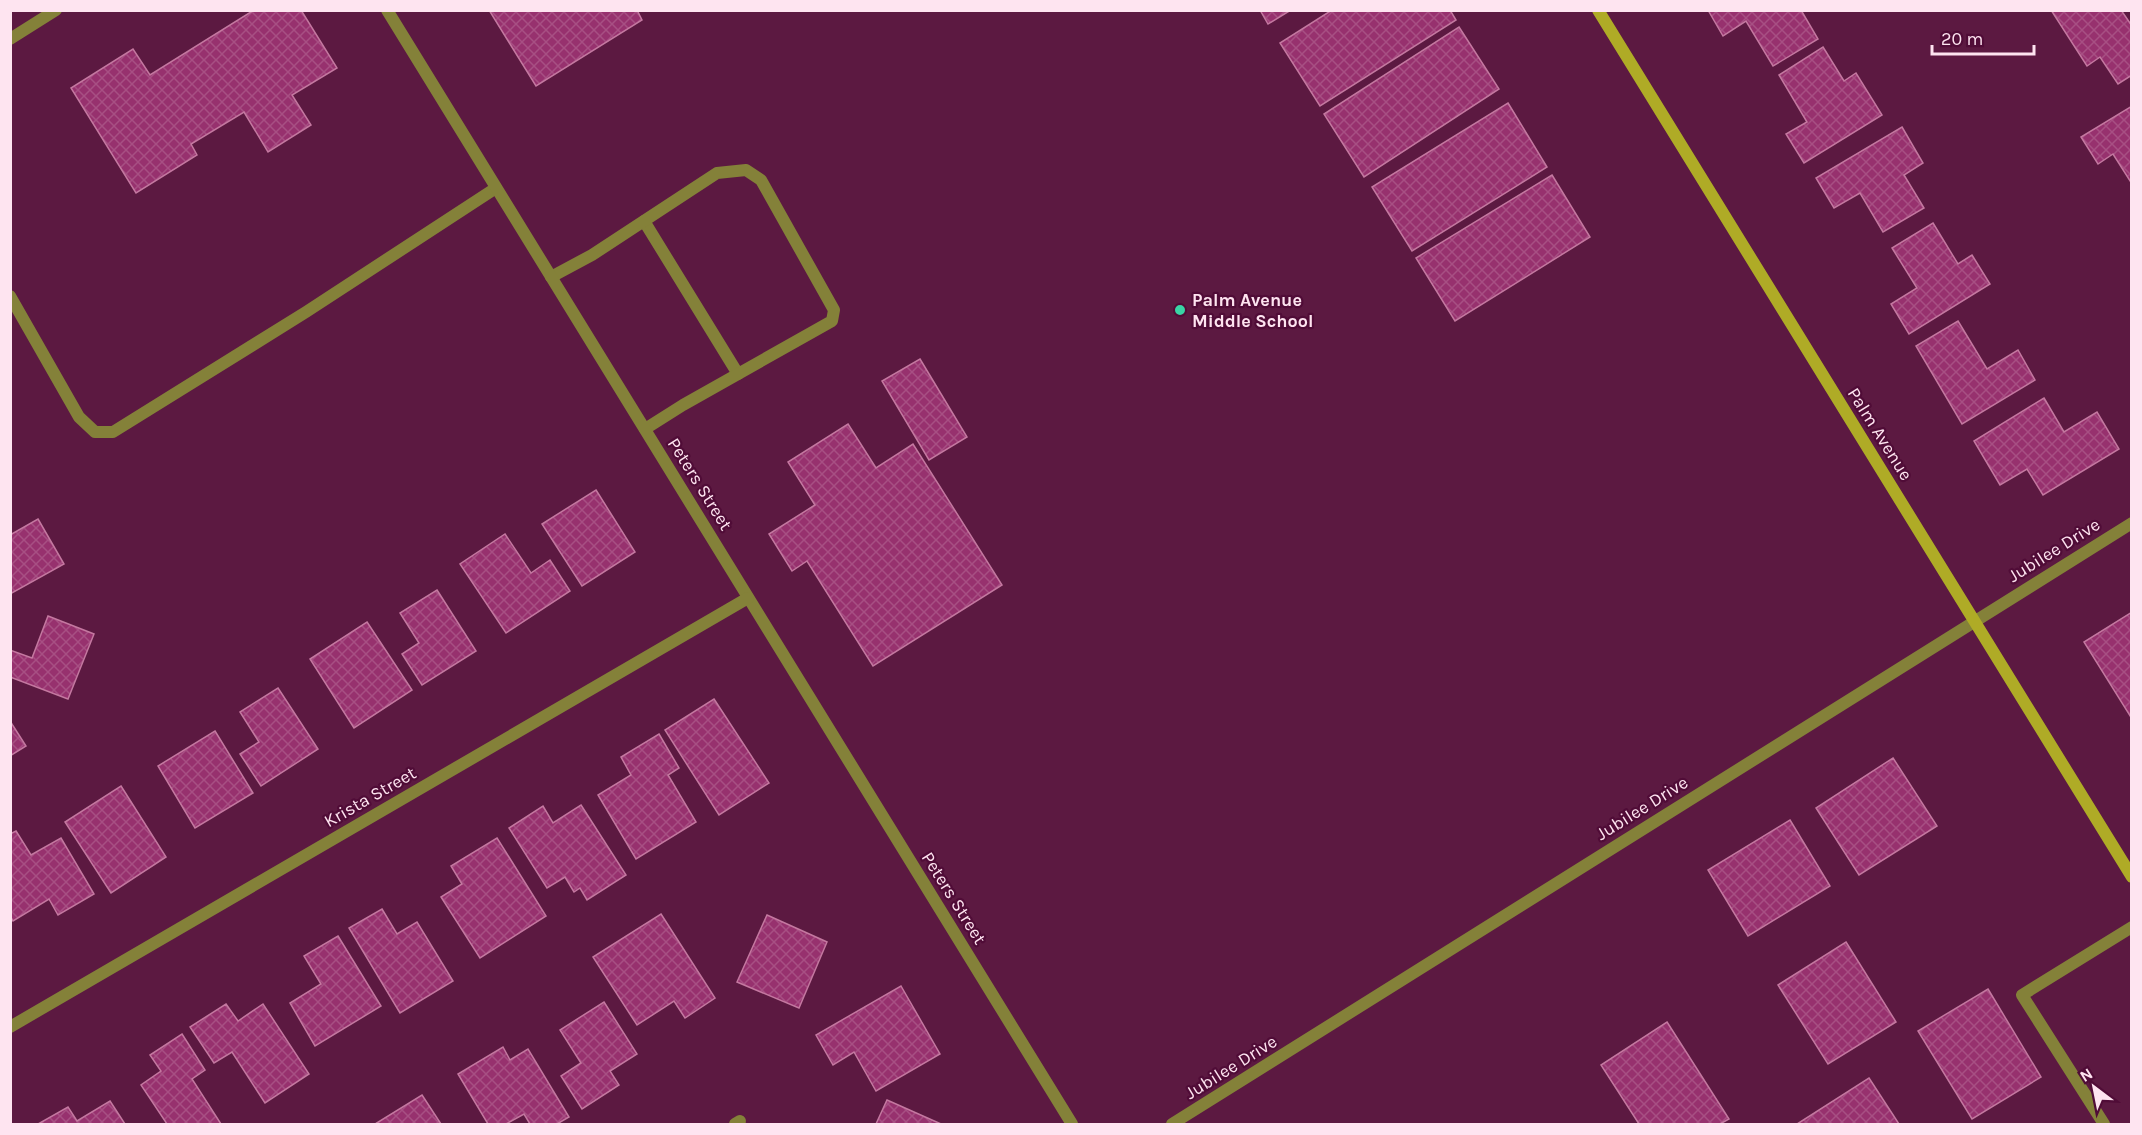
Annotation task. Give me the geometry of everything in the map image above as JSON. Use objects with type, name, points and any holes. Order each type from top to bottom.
[{"type":"main road","name":"Palm Avenue","points":[[1598,10],[2132,877]]},
{"type":"street","points":[[10,39],[56,10]]},
{"type":"street","name":"Peters Street","points":[[387,10],[1072,1125]]},
{"type":"street","points":[[551,277],[592,255],[717,173],[746,170],[761,180],[834,310],[832,321],[645,429]]},
{"type":"street","points":[[10,296],[79,417],[95,432],[113,432],[306,312],[496,188]]},
{"type":"street","points":[[644,221],[738,374]]},
{"type":"street","name":"Jubilee Drive","points":[[1172,1125],[2132,523]]},
{"type":"street","name":"Krista Street","points":[[10,1026],[748,598]]},
{"type":"street","points":[[2104,1125],[2022,995],[2132,927]]},
{"type":"building","points":[[254,10],[301,10],[337,68],[292,95],[311,125],[268,152],[244,112],[191,144],[197,155],[136,193],[71,88],[133,49],[150,75]]},
{"type":"building","points":[[489,10],[637,10],[642,20],[536,86]]},
{"type":"building","points":[[1260,10],[1291,10],[1268,24]]},
{"type":"building","points":[[1332,10],[1450,10],[1456,20],[1320,106],[1280,43]]},
{"type":"building","points":[[1708,10],[1801,10],[1818,39],[1773,66],[1746,21],[1723,36]]},
{"type":"building","points":[[2051,10],[2121,10],[2132,26],[2132,75],[2118,84],[2100,57],[2087,66]]},
{"type":"building","points":[[1459,27],[1499,89],[1364,177],[1324,114]]},
{"type":"building","points":[[1823,47],[1844,81],[1856,73],[1882,115],[1804,163],[1786,134],[1807,122],[1779,75]]},
{"type":"building","points":[[1508,103],[1547,167],[1412,251],[1372,187]]},
{"type":"building","points":[[2132,106],[2132,184],[2113,154],[2098,164],[2081,137]]},
{"type":"building","points":[[1902,127],[1923,163],[1904,175],[1924,208],[1883,232],[1860,193],[1834,208],[1816,178]]},
{"type":"building","points":[[1552,175],[1590,237],[1455,321],[1416,258]]},
{"type":"building","points":[[1933,223],[1958,264],[1972,255],[1990,284],[1909,334],[1891,304],[1917,288],[1892,248]]},
{"type":"building","points":[[1958,321],[1987,369],[2018,350],[2035,380],[1962,424],[1916,346]]},
{"type":"building","points":[[920,359],[967,437],[929,460],[882,381]]},
{"type":"building","points":[[2044,398],[2064,432],[2097,412],[2119,449],[2043,495],[2027,469],[2000,485],[1974,441]]},
{"type":"building","points":[[848,424],[876,468],[913,444],[1002,585],[873,666],[807,561],[792,571],[769,534],[815,505],[788,462]]},
{"type":"building","points":[[596,490],[635,552],[582,586],[542,524]]},
{"type":"building","points":[[38,519],[64,564],[10,594],[10,535]]},
{"type":"building","points":[[505,534],[531,573],[550,560],[570,591],[506,633],[460,564]]},
{"type":"building","points":[[437,590],[476,651],[422,685],[402,654],[419,643],[400,613]]},
{"type":"building","points":[[2132,612],[2132,719],[2084,642]]},
{"type":"building","points":[[48,616],[94,634],[68,699],[10,677],[10,650],[32,658]]},
{"type":"building","points":[[367,622],[412,690],[354,728],[310,659]]},
{"type":"building","points":[[278,688],[318,749],[261,786],[240,754],[259,742],[240,712]]},
{"type":"building","points":[[714,699],[769,783],[719,815],[665,730]]},
{"type":"building","points":[[10,721],[26,746],[10,756]]},
{"type":"building","points":[[215,731],[253,793],[195,828],[158,766]]},
{"type":"building","points":[[659,734],[679,768],[668,775],[696,822],[636,859],[598,795],[631,775],[621,757]]},
{"type":"building","points":[[1893,758],[1937,826],[1859,875],[1816,808]]},
{"type":"building","points":[[121,786],[166,857],[111,893],[65,822]]},
{"type":"building","points":[[581,805],[626,875],[587,900],[580,888],[574,892],[565,877],[547,888],[509,828],[543,806],[553,823]]},
{"type":"building","points":[[1790,820],[1830,886],[1748,936],[1708,870]]},
{"type":"building","points":[[16,831],[31,855],[61,838],[94,894],[58,915],[49,899],[13,921],[10,916],[10,834]]},
{"type":"building","points":[[497,838],[546,916],[480,958],[441,897],[462,884],[451,866]]},
{"type":"building","points":[[382,909],[397,934],[417,922],[453,981],[400,1013],[349,928]]},
{"type":"building","points":[[661,914],[715,998],[685,1018],[674,1001],[637,1025],[593,957]]},
{"type":"building","points":[[767,915],[827,942],[799,1008],[737,982]]},
{"type":"building","points":[[338,936],[381,1006],[315,1046],[290,1003],[321,984],[304,956]]},
{"type":"building","points":[[1846,942],[1896,1022],[1828,1064],[1778,985]]},
{"type":"building","points":[[901,986],[940,1054],[876,1091],[854,1052],[833,1065],[816,1035]]},
{"type":"building","points":[[1988,989],[2041,1077],[1972,1119],[1918,1031]]},
{"type":"building","points":[[604,1002],[637,1054],[610,1071],[619,1085],[582,1109],[561,1076],[581,1063],[560,1030]]},
{"type":"building","points":[[226,1004],[238,1021],[263,1004],[309,1074],[265,1103],[232,1052],[214,1063],[190,1027]]},
{"type":"building","points":[[1667,1022],[1729,1119],[1720,1124],[1639,1124],[1601,1065]]},
{"type":"building","points":[[182,1034],[205,1070],[192,1079],[221,1124],[167,1124],[141,1085],[161,1071],[150,1055]]},
{"type":"building","points":[[503,1047],[510,1060],[528,1049],[569,1117],[557,1124],[530,1124],[524,1114],[506,1124],[488,1124],[458,1074]]},
{"type":"building","points":[[1869,1078],[1899,1124],[1797,1124]]},
{"type":"building","points":[[422,1095],[441,1124],[375,1124]]},
{"type":"building","points":[[887,1100],[941,1124],[876,1124]]},
{"type":"building","points":[[110,1101],[125,1124],[38,1124],[68,1107],[77,1121]]},
{"type":"place","name":"Palm Avenue Middle School","points":[[1180,310]]}]
